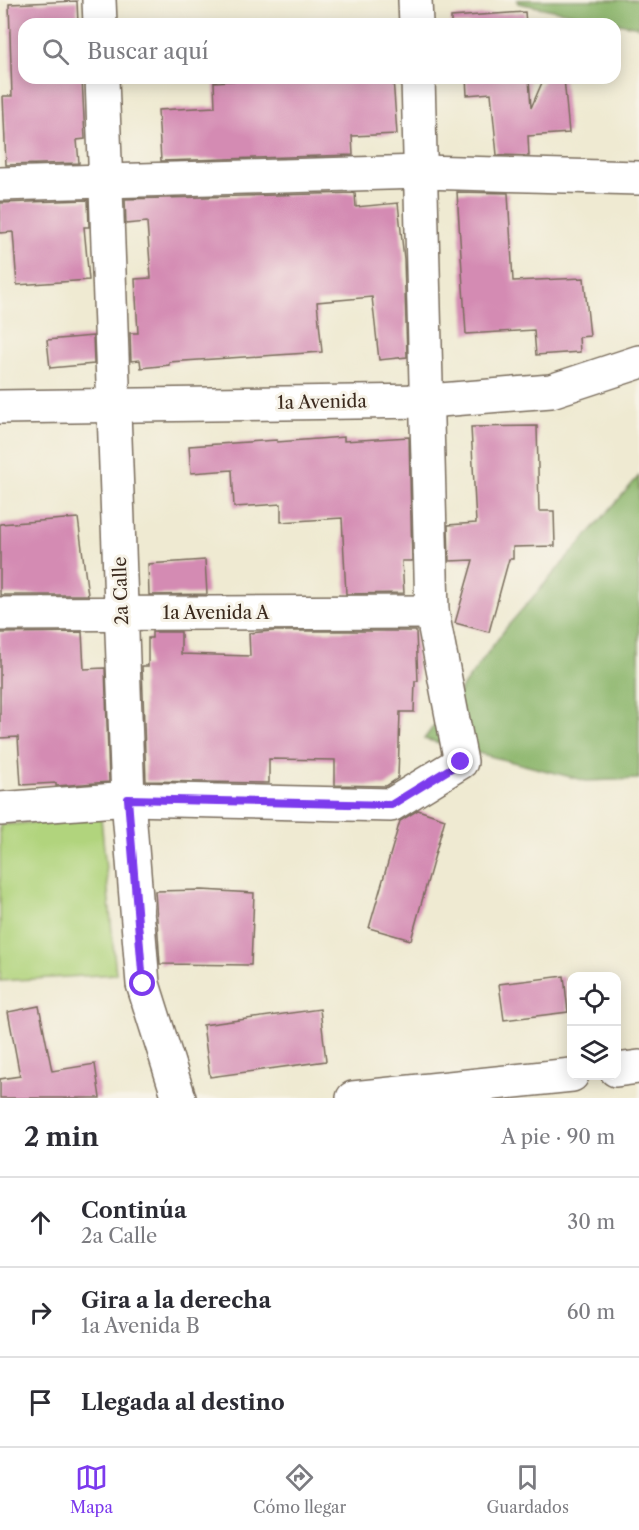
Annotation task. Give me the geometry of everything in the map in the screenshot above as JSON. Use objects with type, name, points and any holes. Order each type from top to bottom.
[{"type":"street","points":[[99,0],[100,18]]},
{"type":"street","points":[[415,0],[416,18]]},
{"type":"street","name":"2a Calle","points":[[102,84],[128,799],[143,984],[179,1098]]},
{"type":"street","points":[[0,809],[128,799],[391,805],[461,762],[432,612],[418,84]]},
{"type":"street","points":[[0,184],[422,172],[639,178]]},
{"type":"street","name":"1a Avenida","points":[[0,407],[428,401],[551,391],[639,362]]},
{"type":"street","name":"1a Avenida A","points":[[0,614],[432,612]]},
{"type":"street","points":[[621,1069],[639,1067]]},
{"type":"street","points":[[353,1098],[567,1076]]},
{"type":"green space","points":[[517,0],[639,0],[639,27],[621,23],[621,18],[594,18],[518,3]]},
{"type":"green space","points":[[639,476],[639,779],[586,781],[424,739],[506,628]]},
{"type":"green space","points":[[101,818],[116,974],[0,981],[0,825]]},
{"type":"building","points":[[77,1],[78,18],[18,18],[18,84],[82,84],[85,139],[77,140],[79,163],[6,165],[3,96],[12,96],[9,4]]},
{"type":"building","points":[[525,12],[526,18],[451,18]]},
{"type":"building","points":[[214,84],[393,84],[397,134],[352,136],[353,155],[161,161],[158,110],[215,107]]},
{"type":"building","points":[[466,84],[529,84],[531,108],[541,84],[565,84],[569,133],[528,136],[529,156],[497,155],[491,93],[467,95]]},
{"type":"building","points":[[457,192],[508,193],[513,281],[584,278],[590,336],[579,337],[580,352],[536,355],[534,330],[466,334]]},
{"type":"building","points":[[355,193],[356,207],[398,203],[404,259],[407,357],[379,360],[372,297],[317,302],[322,352],[169,362],[169,365],[141,368],[140,360],[131,361],[130,333],[138,333],[135,279],[151,278],[147,222],[126,224],[125,199]]},
{"type":"building","points":[[88,200],[89,227],[84,227],[89,280],[17,285],[13,232],[0,233],[0,203]]},
{"type":"building","points":[[93,336],[94,364],[50,368],[47,340]]},
{"type":"building","points":[[537,426],[539,511],[554,511],[555,546],[513,547],[513,559],[509,559],[489,632],[455,623],[473,560],[449,561],[448,525],[476,523],[471,427]]},
{"type":"building","points":[[344,437],[344,441],[409,437],[412,561],[402,561],[404,593],[346,594],[342,518],[281,522],[281,504],[234,507],[232,470],[191,473],[189,446]]},
{"type":"building","points":[[78,518],[88,595],[0,595],[0,524]]},
{"type":"building","points":[[205,560],[207,594],[149,595],[148,564]]},
{"type":"building","points":[[416,631],[418,681],[415,681],[414,712],[400,712],[398,778],[386,786],[335,785],[335,760],[269,759],[269,783],[146,781],[142,666],[148,666],[148,638],[152,638],[152,632],[181,632],[181,654],[250,656],[249,633]]},
{"type":"building","points":[[82,632],[84,669],[105,668],[109,782],[56,786],[56,783],[21,785],[18,737],[0,738],[0,633]]},
{"type":"building","points":[[418,810],[445,819],[411,940],[369,928],[400,821]]},
{"type":"building","points":[[202,890],[254,893],[251,965],[160,964],[155,891]]},
{"type":"building","points":[[564,976],[567,1012],[504,1020],[499,984]]},
{"type":"building","points":[[39,1006],[52,1071],[95,1064],[100,1098],[0,1098],[0,1079],[20,1076],[8,1012]]},
{"type":"building","points":[[320,1009],[326,1061],[210,1077],[203,1025]]},
{"type":"route","points":[[143,984],[128,799],[391,805],[461,762]]}]
